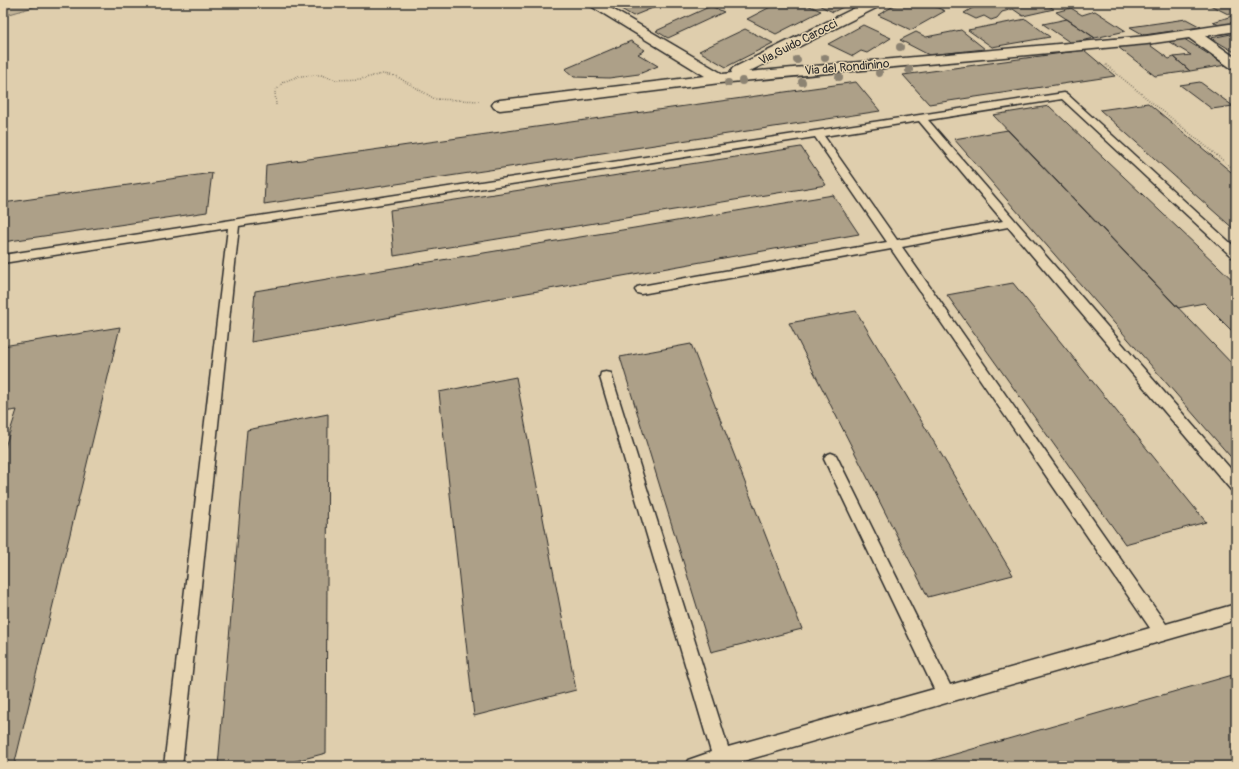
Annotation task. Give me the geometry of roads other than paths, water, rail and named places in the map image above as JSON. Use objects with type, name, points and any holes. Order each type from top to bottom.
[{"type":"street","points":[[593,3],[720,79]]},
{"type":"street","name":"Via Guido Carocci","points":[[720,79],[752,65],[875,3]]},
{"type":"street","name":"Via del Rondinino","points":[[500,105],[720,79],[943,60],[1193,34],[1236,27]]},
{"type":"street","points":[[1193,34],[1236,65]]},
{"type":"lane","points":[[3,259],[1064,96],[1236,254]]},
{"type":"lane","points":[[921,118],[1236,485]]},
{"type":"lane","points":[[818,134],[1163,633]]},
{"type":"lane","points":[[173,766],[234,223]]},
{"type":"lane","points":[[641,290],[1011,223]]},
{"type":"lane","points":[[606,377],[722,758]]},
{"type":"lane","points":[[831,459],[946,695]]},
{"type":"lane","points":[[694,766],[1236,612]]}]
